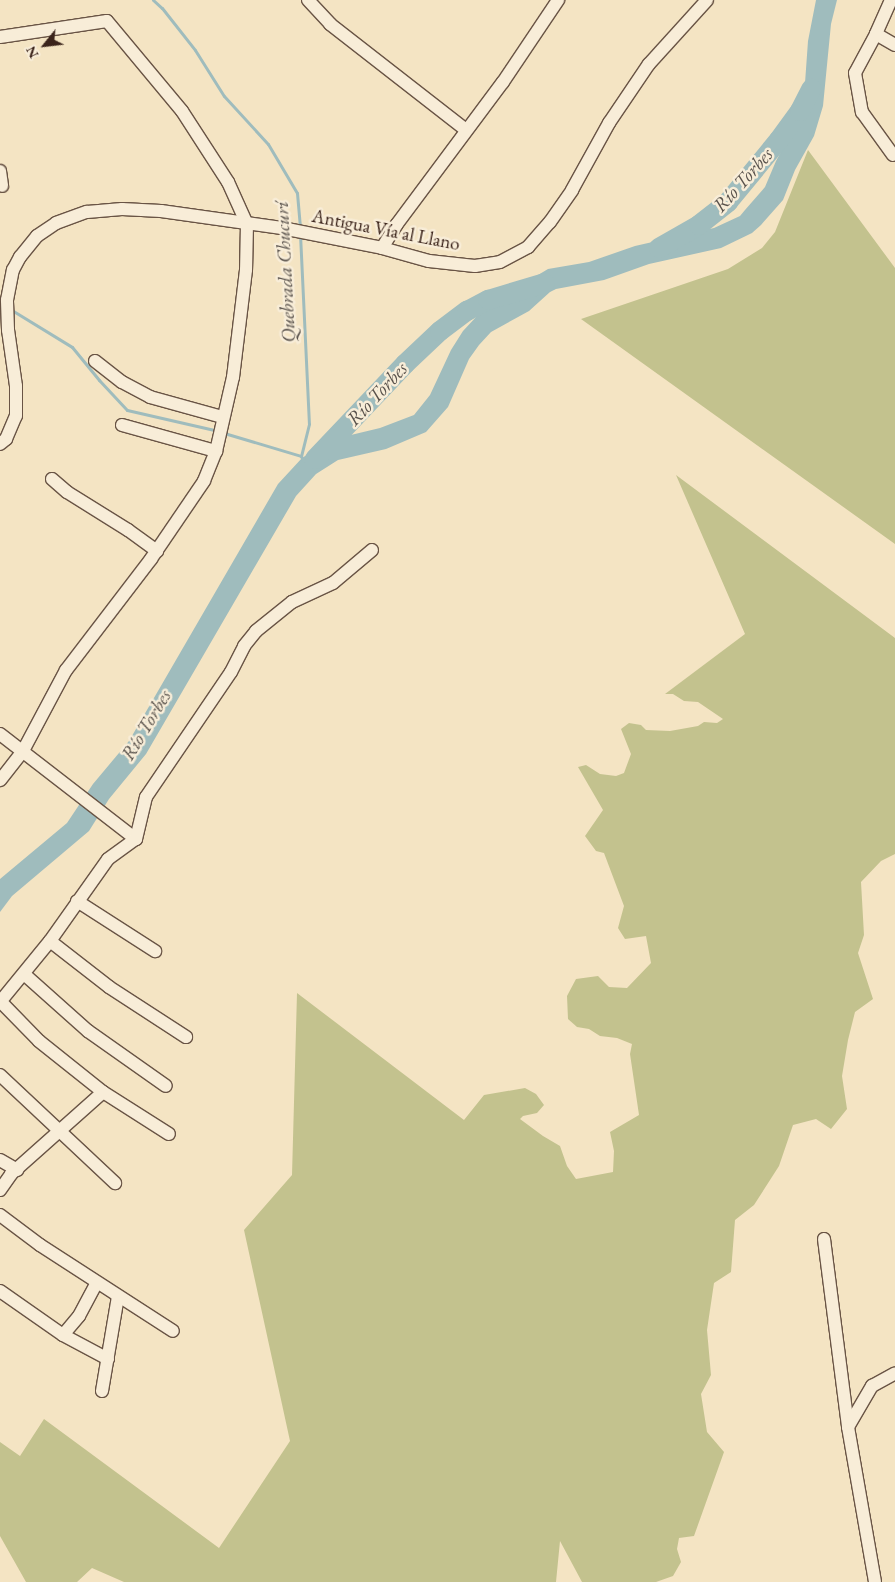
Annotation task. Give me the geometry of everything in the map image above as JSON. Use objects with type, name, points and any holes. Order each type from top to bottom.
[{"type":"street","points":[[308,0],[330,24],[466,130]]},
{"type":"street","points":[[382,248],[502,82],[558,0]]},
{"type":"street","name":"Antigua Vía al Llano","points":[[0,444],[6,439],[16,416],[16,386],[8,330],[7,300],[13,270],[37,236],[56,222],[87,212],[122,209],[180,214],[282,228],[382,248],[429,261],[475,266],[500,262],[528,246],[550,222],[572,190],[609,123],[649,64],[708,0]]},
{"type":"street","points":[[891,0],[876,34],[855,73],[862,112],[893,155]]},
{"type":"street","points":[[0,37],[107,21],[182,111],[228,182],[247,224],[240,324],[233,377],[222,417],[216,452],[204,481],[157,551],[66,670],[56,693],[23,751],[0,780]]},
{"type":"street","points":[[876,34],[895,45]]},
{"type":"street","points":[[0,171],[2,186]]},
{"type":"street","points":[[95,361],[122,382],[150,397],[222,417]]},
{"type":"street","points":[[122,425],[216,452]]},
{"type":"street","points":[[52,478],[67,492],[128,530],[157,551]]},
{"type":"street","points":[[169,1134],[103,1092],[39,1041],[0,1002],[50,941],[108,859],[136,839],[146,797],[232,672],[244,646],[256,631],[292,602],[333,583],[372,550]]},
{"type":"street","points":[[0,734],[136,839]]},
{"type":"street","points":[[77,901],[155,951]]},
{"type":"street","points":[[50,941],[109,987],[186,1037]]},
{"type":"street","points":[[24,974],[88,1031],[166,1086]]},
{"type":"street","points":[[2,1081],[115,1183]]},
{"type":"street","points":[[0,1190],[17,1170],[103,1092]]},
{"type":"street","points":[[0,1160],[17,1170]]},
{"type":"street","points":[[0,1215],[97,1282],[173,1331]]},
{"type":"street","points":[[824,1239],[848,1427],[876,1582]]},
{"type":"street","points":[[63,1334],[79,1316],[97,1282]]},
{"type":"street","points":[[0,1291],[63,1334],[108,1359]]},
{"type":"street","points":[[102,1391],[118,1296]]},
{"type":"street","points":[[848,1427],[872,1386],[895,1373]]},
{"type":"shaded area","points":[[808,150],[895,268],[895,544],[581,319],[728,269],[762,248],[775,232]]},
{"type":"shaded area","points":[[676,475],[895,638],[895,854],[881,861],[861,882],[864,935],[858,953],[873,999],[855,1012],[848,1040],[842,1076],[847,1109],[831,1129],[816,1119],[793,1125],[779,1166],[754,1205],[735,1220],[731,1272],[714,1283],[707,1330],[711,1375],[701,1394],[707,1432],[724,1452],[694,1536],[679,1538],[677,1549],[681,1562],[673,1576],[656,1582],[582,1582],[560,1541],[556,1582],[124,1582],[92,1568],[77,1582],[26,1582],[0,1536],[0,1442],[20,1456],[44,1419],[219,1548],[290,1441],[244,1230],[292,1175],[297,993],[464,1120],[484,1095],[525,1088],[536,1094],[544,1105],[537,1113],[523,1116],[520,1119],[560,1146],[567,1166],[576,1179],[613,1172],[614,1151],[610,1132],[639,1115],[630,1054],[632,1044],[617,1038],[600,1036],[589,1029],[577,1027],[568,1019],[567,996],[576,979],[598,976],[609,987],[627,988],[651,963],[646,936],[625,939],[618,928],[624,906],[604,853],[596,851],[585,836],[603,810],[578,767],[586,765],[600,774],[616,776],[624,773],[631,754],[621,729],[629,723],[641,725],[646,730],[670,731],[698,726],[704,722],[717,723],[723,719],[698,702],[684,701],[673,694],[665,694],[745,634]]},
{"type":"water","points":[[816,0],[837,0],[831,24],[823,106],[814,136],[795,170],[783,200],[761,225],[752,233],[721,248],[649,264],[604,280],[556,289],[550,292],[529,311],[491,332],[479,345],[469,359],[448,407],[426,432],[386,449],[338,460],[316,474],[296,496],[146,754],[109,799],[89,831],[12,896],[0,912],[0,879],[67,823],[93,784],[129,741],[278,484],[302,458],[330,440],[380,428],[414,415],[430,395],[451,350],[463,331],[477,316],[515,295],[548,269],[589,262],[635,246],[714,228],[740,216],[765,187],[776,161],[794,128],[805,83],[808,41]]},
{"type":"waterway","name":"Quebrada Chucurí","points":[[153,0],[162,8],[195,50],[224,96],[268,144],[297,193],[300,228]]},
{"type":"waterway","name":"Río Torbes","points":[[659,248],[699,225],[728,202],[779,140],[800,111],[811,89]]},
{"type":"waterway","name":"Quebrada Chucurí","points":[[300,234],[309,424],[301,456],[303,461]]},
{"type":"waterway","name":"Río Torbes","points":[[315,459],[405,364],[440,331],[467,311],[488,300],[545,283]]},
{"type":"waterway","points":[[10,309],[72,347],[127,410],[219,431]]},
{"type":"waterway","points":[[224,433],[301,456]]}]
